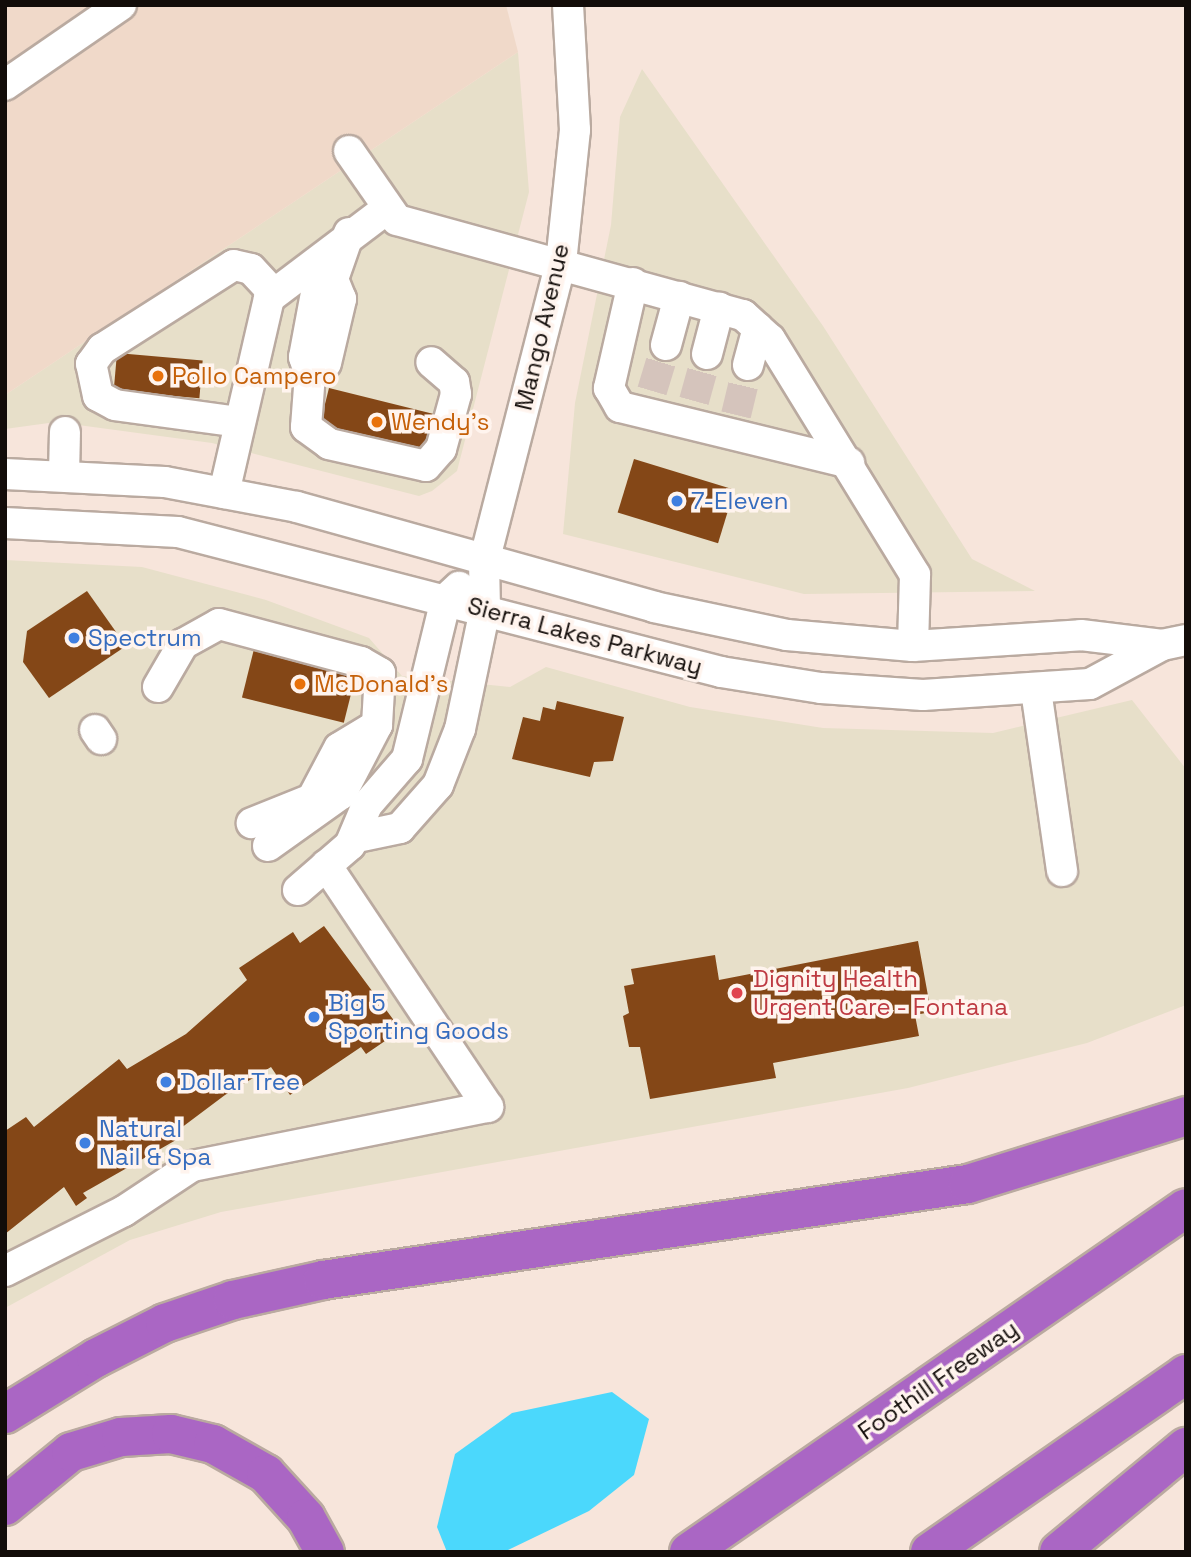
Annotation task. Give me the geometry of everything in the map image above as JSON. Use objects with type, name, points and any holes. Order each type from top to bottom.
[{"type":"highway","points":[[5,1414],[130,1340],[233,1300],[968,1184],[1186,1116]]},
{"type":"highway","name":"Foothill Freeway","points":[[689,1552],[1186,1208]]},
{"type":"highway","points":[[930,1552],[1186,1374]]},
{"type":"highway","points":[[5,1506],[71,1452],[121,1437],[171,1434],[213,1444],[260,1469],[295,1504],[325,1552]]},
{"type":"highway","points":[[1059,1552],[1186,1447]]},
{"type":"street","points":[[5,85],[121,5]]},
{"type":"street","name":"Mango Avenue","points":[[357,837],[400,828],[438,785],[460,729],[485,609],[484,562],[561,263],[575,130],[576,66],[568,5]]},
{"type":"street","points":[[349,151],[397,220],[743,315],[758,328],[849,463],[915,575],[913,646]]},
{"type":"street","points":[[223,493],[261,313],[273,293],[349,233],[388,208]]},
{"type":"street","points":[[349,233],[333,279],[341,299],[326,363],[310,374],[303,421],[312,436],[418,468],[436,460],[456,394],[454,382],[431,362]]},
{"type":"street","points":[[239,422],[115,405],[94,389],[91,365],[102,349],[234,265],[251,269],[273,293]]},
{"type":"street","points":[[633,283],[609,388],[620,407],[649,402],[690,412],[849,463]]},
{"type":"street","points":[[666,345],[679,297]]},
{"type":"street","points":[[707,354],[719,308]]},
{"type":"street","points":[[748,365],[758,328]]},
{"type":"street","points":[[64,475],[65,432]]},
{"type":"street","name":"Sierra Lakes Parkway","points":[[5,474],[64,475],[223,493],[484,562],[787,635],[913,646],[1081,635],[1174,642]]},
{"type":"street","name":"Sierra Lakes Parkway","points":[[5,523],[178,532],[721,672],[821,688],[923,695],[1036,690],[1090,684],[1174,642]]},
{"type":"street","points":[[298,890],[357,837],[368,805],[407,759],[446,599],[484,562]]},
{"type":"street","points":[[158,687],[183,644],[219,624],[373,666],[383,687],[377,724],[339,748],[313,799],[260,835]]},
{"type":"street","points":[[1036,690],[1062,871]]},
{"type":"street","points":[[5,1271],[124,1211],[192,1166],[488,1107],[326,865]]},
{"type":"shaded area","points":[[5,5],[506,5],[518,52],[5,395]]},
{"type":"shaded area","points":[[518,52],[529,192],[457,471],[432,491],[419,496],[212,443],[56,422],[5,429],[5,395]]},
{"type":"shaded area","points":[[642,69],[823,326],[972,559],[1035,591],[804,594],[563,534],[575,403],[611,225],[620,117]]},
{"type":"shaded area","points":[[5,560],[142,567],[266,600],[369,638],[402,676],[510,687],[546,667],[690,707],[823,728],[993,733],[1132,700],[1186,769],[1186,1005],[1087,1043],[908,1088],[221,1212],[130,1240],[5,1308]]},
{"type":"water","points":[[612,1392],[649,1419],[634,1475],[589,1511],[504,1552],[447,1552],[437,1527],[455,1454],[512,1413]]},
{"type":"building","name":"Pollo Campero","points":[[117,353],[203,360],[199,398],[114,391]]},
{"type":"building","name":"Wendy's","points":[[329,388],[435,414],[425,455],[319,429]]},
{"type":"building","name":"7-Eleven","points":[[634,459],[734,490],[718,543],[618,513]]},
{"type":"building","name":"Spectrum","points":[[87,591],[126,646],[49,698],[23,662],[27,631]]},
{"type":"building","name":"McDonald's","points":[[255,645],[357,670],[344,723],[242,697]]},
{"type":"building","points":[[557,701],[624,717],[613,761],[594,762],[590,777],[512,759],[523,717],[540,721],[543,707],[555,710]]},
{"type":"building","points":[[324,926],[401,1030],[366,1054],[361,1047],[290,1095],[271,1067],[225,1095],[173,1134],[176,1140],[83,1193],[87,1198],[76,1206],[64,1187],[5,1234],[5,1131],[26,1117],[34,1127],[119,1059],[127,1069],[186,1034],[247,980],[239,968],[293,932],[300,943]]},
{"type":"building","points":[[918,941],[931,1012],[915,1015],[919,1036],[773,1063],[776,1078],[650,1099],[640,1047],[629,1047],[623,1016],[629,1013],[624,986],[634,984],[631,969],[715,955],[719,980]]},
{"type":"tunnel","points":[[652,391],[666,345]]},
{"type":"tunnel","points":[[694,401],[707,354]]},
{"type":"tunnel","points":[[736,415],[748,365]]},
{"type":"place","name":"Pollo Campero","points":[[158,376]]},
{"type":"place","name":"Wendy's","points":[[377,422]]},
{"type":"place","name":"7-Eleven","points":[[677,501]]},
{"type":"place","name":"Spectrum","points":[[74,638]]},
{"type":"place","name":"McDonald's","points":[[300,684]]},
{"type":"place","name":"Dignity Health Urgent Care - Fontana","points":[[737,993]]},
{"type":"place","name":"Big 5 Sporting Goods","points":[[314,1017]]},
{"type":"place","name":"Dollar Tree","points":[[166,1082]]},
{"type":"place","name":"Natural Nail & Spa","points":[[85,1143]]}]
